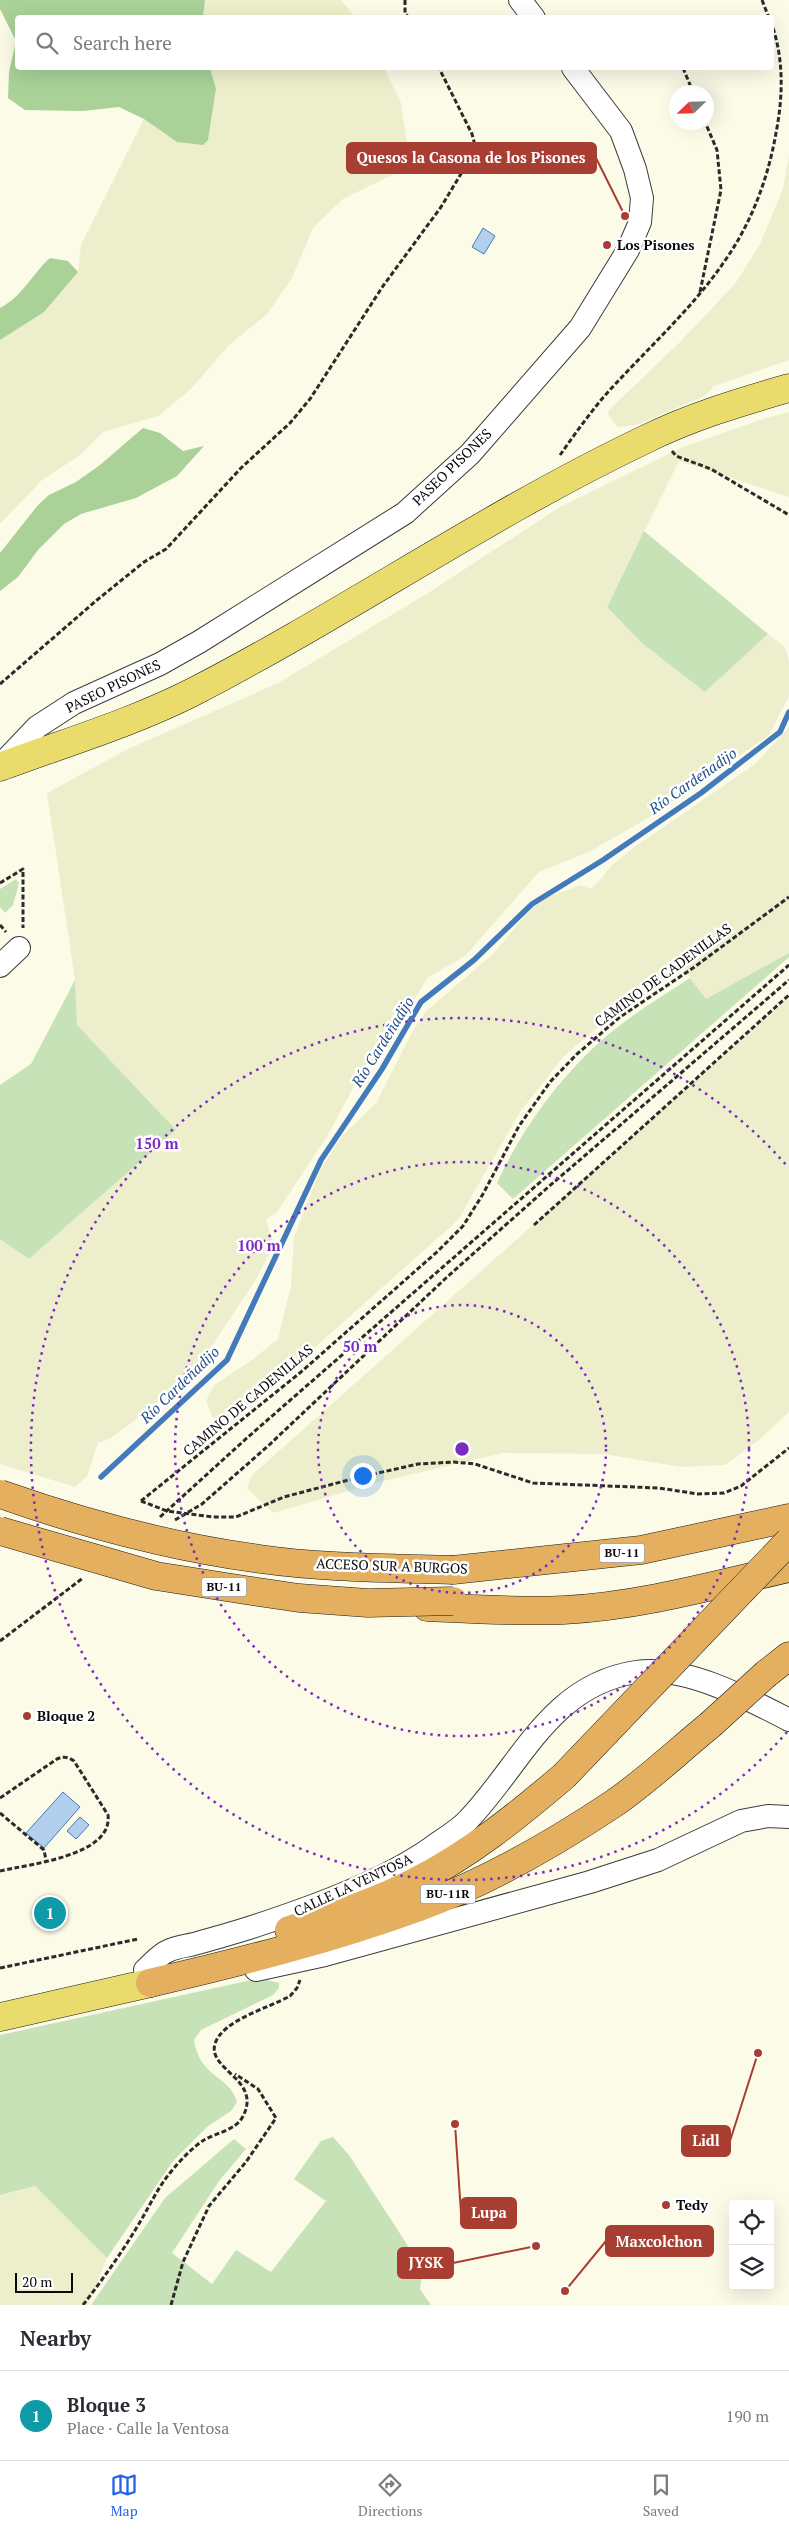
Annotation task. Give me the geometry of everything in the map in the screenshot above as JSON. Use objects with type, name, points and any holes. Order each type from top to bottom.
[{"type":"highway","name":"ACCESO SUR A BURGOS","points":[[0,1494],[68,1518],[180,1546],[262,1560],[378,1568],[453,1570],[641,1550],[789,1518]]},
{"type":"highway","name":"BU-11","points":[[0,1531],[156,1576],[299,1598],[368,1603],[454,1605],[536,1597],[639,1583],[789,1551]]},
{"type":"highway","name":"BU-11R","points":[[147,1977],[354,1908],[413,1883],[496,1833],[564,1776],[789,1541]]},
{"type":"highway","points":[[454,1605],[566,1610],[687,1592],[789,1568]]},
{"type":"highway","name":"BU-11R","points":[[147,1977],[260,1957],[421,1906],[483,1878],[561,1836],[614,1803],[710,1725],[766,1674],[789,1656]]},
{"type":"main road","name":"PASEO PISONES","points":[[0,767],[152,711],[192,692],[291,639],[529,501],[655,435],[732,404],[789,388]]},
{"type":"main road","name":"CALLE LA VENTOSA","points":[[0,2001],[147,1977]]},
{"type":"main road","name":"CALLE LA VENTOSA","points":[[0,2017],[147,1977]]},
{"type":"street","points":[[520,0],[532,15]]},
{"type":"street","name":"PASEO PISONES","points":[[0,767],[37,727],[74,703],[160,664],[200,642],[405,513],[470,454],[580,328],[628,250],[640,222],[642,198],[635,169],[621,131],[575,70]]},
{"type":"street","points":[[0,966],[19,948]]},
{"type":"street","name":"CALLE LA VENTOSA","points":[[789,1720],[698,1679],[669,1673],[637,1672],[587,1689],[565,1703],[542,1726],[467,1821],[430,1849],[401,1866],[282,1917],[226,1936],[167,1951],[147,1977],[181,1987],[302,1960],[614,1875],[658,1860],[741,1821],[768,1816],[789,1817]]},
{"type":"path","points":[[405,0],[405,13],[407,15]]},
{"type":"path","points":[[762,0],[768,15]]},
{"type":"path","points":[[557,461],[607,393],[700,293],[738,241],[755,205],[770,164],[779,119],[782,81],[781,62],[774,33]]},
{"type":"path","points":[[0,684],[97,600],[144,562],[166,549],[241,468],[290,422],[310,399],[383,286],[441,207],[476,149],[472,134],[440,70]]},
{"type":"path","points":[[684,70],[690,85]]},
{"type":"path","points":[[700,293],[722,190],[717,150],[708,130]]},
{"type":"path","points":[[655,435],[676,456],[711,469],[789,515]]},
{"type":"path","points":[[0,883],[23,869],[23,928],[19,948]]},
{"type":"path","name":"CAMINO DE CADENILLAS","points":[[167,1511],[141,1501],[301,1372],[457,1232],[483,1194],[520,1126],[550,1082],[577,1054],[620,1017],[693,968],[789,898]]},
{"type":"path","points":[[154,1522],[248,1437],[789,965]]},
{"type":"path","points":[[171,1523],[188,1514],[268,1446],[446,1278],[546,1189],[789,980]]},
{"type":"path","points":[[534,1225],[789,995]]},
{"type":"path","points":[[167,1511],[236,1517],[284,1497],[356,1478],[418,1464],[454,1462],[475,1464],[533,1482],[568,1486],[641,1487],[698,1494],[724,1493],[741,1486],[789,1448]]},
{"type":"path","points":[[0,1642],[90,1573]]},
{"type":"path","points":[[0,1798],[57,1759],[63,1757],[74,1761],[108,1815],[108,1830],[84,1850],[0,1871]]},
{"type":"path","points":[[0,1814],[44,1850],[46,1860]]},
{"type":"path","points":[[0,1968],[138,1939]]},
{"type":"path","points":[[171,2305],[183,2262],[209,2206],[246,2162],[276,2118],[258,2089],[250,2081],[218,2063],[214,2052],[218,2036],[226,2027],[290,1996],[297,1988],[303,1971],[302,1960]]},
{"type":"path","points":[[83,2305],[138,2227],[166,2178],[202,2141],[232,2128],[242,2119],[246,2108],[244,2088],[232,2072]]},
{"type":"green space","points":[[0,0],[205,0],[203,15],[15,15],[15,39],[0,9]]},
{"type":"green space","points":[[205,0],[341,0],[353,15],[203,15]]},
{"type":"green space","points":[[15,45],[15,70],[211,70],[216,89],[208,140],[203,145],[177,142],[144,119],[119,107],[83,111],[25,110],[8,98],[9,72]]},
{"type":"green space","points":[[211,70],[385,70],[401,103],[408,149],[402,170],[343,199],[313,228],[292,278],[267,314],[228,346],[191,389],[158,416],[103,432],[79,456],[42,480],[0,524],[0,340],[44,312],[78,272],[81,245],[144,119],[177,142],[208,140],[216,90]]},
{"type":"green space","points":[[789,155],[789,360],[714,386],[705,396],[636,425],[618,427],[609,416],[608,411],[680,342],[735,284],[760,244],[783,189]]},
{"type":"green space","points":[[50,258],[68,261],[78,272],[44,312],[0,340],[0,308],[21,292]]},
{"type":"green space","points":[[789,412],[789,497],[679,461],[607,606],[643,644],[705,692],[768,634],[785,647],[789,661],[789,696],[769,735],[718,771],[691,780],[674,801],[643,821],[589,852],[539,872],[465,956],[427,978],[380,1058],[356,1082],[328,1135],[277,1212],[266,1220],[274,1245],[255,1281],[199,1365],[167,1396],[111,1438],[98,1443],[87,1476],[75,1487],[0,1464],[0,1239],[29,1259],[176,1130],[77,1025],[75,980],[47,793],[128,749],[278,683],[428,593],[560,507],[683,447],[763,419]]},
{"type":"green space","points":[[143,428],[160,433],[183,451],[204,446],[177,476],[136,498],[81,514],[64,524],[38,550],[18,577],[0,591],[0,553],[38,505],[49,495],[76,482],[100,465]]},
{"type":"green space","points":[[644,531],[768,634],[705,692],[643,644],[607,607]]},
{"type":"green space","points":[[789,727],[789,953],[706,999],[681,966],[623,1006],[564,1056],[520,1112],[458,1220],[219,1433],[206,1401],[214,1385],[253,1359],[278,1339],[291,1286],[294,1237],[320,1170],[343,1135],[376,1103],[411,1034],[426,1011],[493,954],[531,909],[546,898],[581,885],[590,889],[612,865],[633,848],[755,764]]},
{"type":"green space","points":[[16,879],[19,883],[13,905],[5,913],[0,907],[0,889]]},
{"type":"green space","points":[[789,953],[789,957],[513,1199],[497,1183],[516,1146],[550,1096],[591,1050],[614,1030],[690,978],[706,999]]},
{"type":"green space","points":[[75,980],[77,1025],[176,1130],[29,1259],[0,1239],[0,1085],[31,1064]]},
{"type":"green space","points":[[789,997],[789,1412],[759,1440],[725,1465],[681,1467],[604,1454],[503,1453],[383,1481],[273,1513],[247,1488],[252,1475]]},
{"type":"green space","points":[[260,1978],[279,1983],[279,1988],[273,1995],[201,2030],[194,2040],[197,2053],[202,2062],[208,2070],[228,2086],[237,2102],[231,2111],[207,2127],[173,2161],[107,2258],[35,2186],[0,2195],[0,2035]]},
{"type":"green space","points":[[333,2137],[349,2155],[423,2269],[420,2289],[431,2305],[91,2305],[165,2198],[234,2139],[246,2149],[219,2181],[172,2253],[212,2284],[236,2250],[271,2272],[326,2201],[294,2179],[321,2141]]},
{"type":"green space","points":[[35,2186],[107,2258],[88,2305],[0,2305],[0,2195]]},
{"type":"water","points":[[483,228],[495,236],[484,254],[472,247]]},
{"type":"water","points":[[63,1792],[80,1807],[44,1848],[26,1833]]},
{"type":"water","points":[[80,1817],[89,1825],[76,1839],[67,1831]]},
{"type":"waterway","name":"Río Cardeñadijo","points":[[101,1477],[227,1360],[321,1160],[382,1069],[421,1002],[474,960],[532,904],[603,860],[701,793],[780,732],[789,712]]},
{"type":"place","name":"Quesos la Casona de los Pisones","points":[[625,216]]},
{"type":"place","name":"Los Pisones","points":[[607,245]]},
{"type":"place","name":"Bloque 2","points":[[27,1716]]},
{"type":"place","name":"Bloque 3","points":[[50,1913]]},
{"type":"place","name":"Lidl","points":[[758,2053]]},
{"type":"place","name":"Lupa","points":[[455,2124]]},
{"type":"place","name":"Tedy","points":[[666,2205]]},
{"type":"place","name":"JYSK","points":[[536,2246]]},
{"type":"place","name":"Maxcolchon","points":[[565,2291]]}]
